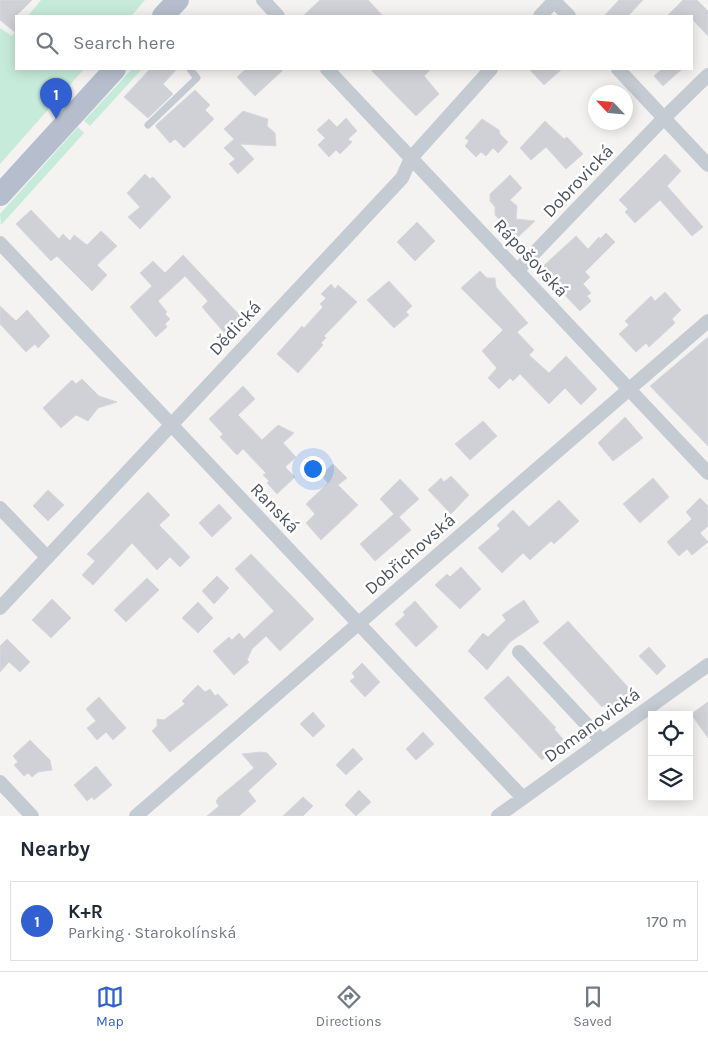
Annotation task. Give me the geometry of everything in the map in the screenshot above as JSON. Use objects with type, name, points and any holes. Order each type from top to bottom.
[{"type":"main road","points":[[164,15],[178,0]]},
{"type":"main road","points":[[0,195],[114,70]]},
{"type":"street","points":[[263,0],[277,15]]},
{"type":"street","points":[[541,15],[554,0],[568,15]]},
{"type":"street","name":"Rápošovská","points":[[328,70],[708,473]]},
{"type":"street","name":"Dědická","points":[[0,608],[46,556],[402,178],[410,158],[491,70]]},
{"type":"street","points":[[619,70],[708,165]]},
{"type":"street","name":"Dobrovická","points":[[517,271],[664,118],[708,75]]},
{"type":"street","name":"Ranská","points":[[0,243],[523,798]]},
{"type":"street","name":"Dobřichovská","points":[[136,816],[708,321]]},
{"type":"street","points":[[0,508],[46,556]]},
{"type":"street","points":[[519,652],[602,741]]},
{"type":"street","name":"Domanovická","points":[[498,816],[708,665]]},
{"type":"street","points":[[0,782],[32,816]]},
{"type":"lane","points":[[148,125],[197,78],[191,70]]},
{"type":"green space","points":[[41,0],[145,0],[132,15],[29,15]]},
{"type":"green space","points":[[0,28],[12,36],[15,32],[15,70],[83,70],[0,164]]},
{"type":"green space","points":[[131,70],[141,70],[90,126],[84,121]]},
{"type":"green space","points":[[78,127],[84,133],[1,225],[0,214]]},
{"type":"building","points":[[0,0],[32,0],[15,15],[15,32],[0,20]]},
{"type":"building","points":[[320,0],[368,0],[382,15],[304,15]]},
{"type":"building","points":[[619,0],[643,0],[629,15],[605,15]]},
{"type":"building","points":[[683,0],[697,0],[708,11],[708,36],[693,20],[693,15],[668,15]]},
{"type":"building","points":[[149,70],[176,70],[163,84],[173,94],[148,118],[124,97]]},
{"type":"building","points":[[245,70],[283,70],[255,96],[237,77]]},
{"type":"building","points":[[371,70],[430,70],[424,76],[439,94],[416,116]]},
{"type":"building","points":[[530,70],[561,70],[544,85]]},
{"type":"building","points":[[661,70],[681,70],[663,86],[654,76]]},
{"type":"building","points":[[195,90],[210,105],[205,110],[214,119],[184,148],[175,139],[170,143],[156,125]]},
{"type":"building","points":[[243,111],[268,119],[267,126],[275,133],[276,146],[240,144],[254,159],[238,174],[229,164],[235,159],[224,148],[234,139],[224,129]]},
{"type":"building","points":[[346,118],[357,131],[348,139],[352,142],[340,154],[336,150],[329,157],[318,145],[325,138],[317,130],[329,119],[337,127]]},
{"type":"building","points":[[482,119],[499,130],[500,134],[508,142],[498,153],[493,148],[486,156],[481,152],[476,157],[465,146],[469,141],[465,138]]},
{"type":"building","points":[[545,121],[564,139],[567,137],[583,154],[566,169],[546,147],[531,160],[520,148]]},
{"type":"building","points":[[665,154],[681,171],[667,186],[703,227],[692,236],[660,200],[635,223],[625,212],[628,209],[619,200]]},
{"type":"building","points":[[145,174],[150,179],[153,177],[171,197],[140,229],[128,217],[140,207],[127,193]]},
{"type":"building","points":[[510,175],[522,188],[510,200],[517,206],[516,219],[535,221],[517,238],[495,215],[495,207],[490,201],[490,194]]},
{"type":"building","points":[[31,210],[59,239],[63,234],[70,241],[74,235],[87,245],[101,231],[117,246],[97,265],[107,275],[92,291],[57,256],[51,261],[16,224]]},
{"type":"building","points":[[417,222],[435,241],[415,261],[397,242]]},
{"type":"building","points":[[606,233],[615,242],[585,272],[590,277],[583,284],[591,293],[587,296],[591,301],[580,311],[540,269],[576,236],[588,249],[599,237],[600,239]]},
{"type":"building","points":[[183,255],[246,322],[228,337],[202,307],[208,301],[185,276],[158,301],[170,319],[165,324],[167,327],[156,337],[130,307],[152,286],[140,273],[153,261],[165,273]]},
{"type":"building","points":[[480,271],[487,278],[495,278],[496,287],[528,323],[517,332],[534,350],[529,355],[549,373],[566,356],[597,389],[581,405],[565,388],[549,404],[520,374],[513,381],[510,378],[499,389],[488,378],[497,368],[482,351],[503,330],[461,288]]},
{"type":"building","points":[[389,281],[412,306],[406,312],[409,315],[394,328],[367,300]]},
{"type":"building","points":[[331,284],[335,289],[338,285],[357,302],[324,336],[326,338],[321,343],[323,345],[298,373],[277,354],[302,326],[304,328],[323,307],[320,304],[326,298],[321,294]]},
{"type":"building","points":[[665,292],[681,310],[672,319],[675,323],[649,347],[646,343],[636,352],[619,334],[629,325],[625,321],[651,296],[655,301]]},
{"type":"building","points":[[0,306],[16,321],[27,310],[50,336],[38,348],[35,344],[26,352],[0,324]]},
{"type":"building","points":[[708,337],[708,446],[650,386]]},
{"type":"building","points":[[82,379],[99,396],[117,402],[98,408],[88,421],[76,415],[61,428],[43,408],[72,380],[76,384]]},
{"type":"building","points":[[243,386],[255,399],[238,415],[262,440],[278,425],[294,433],[283,443],[296,457],[285,467],[295,477],[277,494],[267,483],[269,481],[263,475],[266,473],[243,449],[237,455],[220,437],[223,434],[209,419]]},
{"type":"building","points":[[625,417],[643,438],[613,461],[598,443]]},
{"type":"building","points":[[483,421],[497,436],[470,460],[455,444]]},
{"type":"building","points":[[333,464],[347,478],[338,485],[358,505],[321,540],[306,523],[315,514],[306,504],[328,483],[321,475]]},
{"type":"building","points":[[451,476],[469,495],[451,514],[428,490],[441,478],[444,482]]},
{"type":"building","points":[[653,478],[669,497],[640,523],[623,504]]},
{"type":"building","points":[[400,479],[419,499],[399,517],[411,530],[375,561],[360,544],[394,514],[380,499]]},
{"type":"building","points":[[48,490],[64,505],[48,521],[33,506]]},
{"type":"building","points":[[148,492],[170,515],[159,525],[190,557],[180,567],[170,557],[157,570],[132,543],[93,585],[82,575],[95,561],[87,554]]},
{"type":"building","points":[[700,498],[708,506],[708,526],[700,533],[708,542],[692,555],[687,549],[679,556],[667,542],[692,519],[686,512]]},
{"type":"building","points":[[559,500],[579,521],[554,544],[551,541],[530,560],[523,553],[502,573],[478,548],[500,529],[497,525],[513,510],[529,527]]},
{"type":"building","points":[[219,504],[232,518],[212,537],[199,523]]},
{"type":"building","points":[[251,554],[314,619],[280,651],[266,636],[252,649],[247,660],[249,662],[234,675],[213,651],[229,637],[232,640],[239,633],[244,639],[274,611],[235,569]]},
{"type":"building","points":[[461,567],[481,589],[460,609],[435,585],[447,574],[450,577]]},
{"type":"building","points":[[217,576],[229,588],[214,604],[202,591]]},
{"type":"building","points":[[147,578],[159,590],[126,622],[114,610]]},
{"type":"building","points":[[52,599],[71,618],[51,638],[32,620]]},
{"type":"building","points":[[524,600],[539,622],[510,642],[487,670],[468,651],[483,633],[488,637],[506,620],[502,615]]},
{"type":"building","points":[[415,601],[438,627],[416,647],[395,624],[405,615],[403,612]]},
{"type":"building","points":[[198,602],[213,618],[198,633],[182,618]]},
{"type":"building","points":[[568,621],[635,695],[613,715],[604,705],[602,707],[543,643]]},
{"type":"building","points":[[7,639],[30,662],[20,672],[9,662],[0,672],[0,646]]},
{"type":"building","points":[[649,647],[666,666],[657,675],[639,656]]},
{"type":"building","points":[[362,663],[380,682],[365,697],[350,681],[355,677],[352,673]]},
{"type":"building","points":[[508,676],[556,728],[554,729],[564,740],[542,760],[484,698]]},
{"type":"building","points":[[198,685],[205,692],[210,689],[215,696],[218,694],[228,705],[170,752],[152,731],[157,726],[157,719],[164,720],[185,704],[182,701]]},
{"type":"building","points":[[99,697],[126,728],[113,740],[106,732],[97,740],[87,728],[96,721],[86,709]]},
{"type":"building","points":[[708,702],[708,738],[693,717],[693,713]]},
{"type":"building","points":[[313,712],[325,726],[313,737],[300,724]]},
{"type":"building","points":[[423,732],[434,744],[416,760],[406,749]]},
{"type":"building","points":[[30,740],[50,760],[52,770],[38,772],[32,777],[28,773],[24,776],[14,765],[18,762],[13,756]]},
{"type":"building","points":[[353,748],[363,759],[346,775],[336,765]]},
{"type":"building","points":[[267,753],[277,764],[248,791],[256,801],[239,816],[207,816],[219,806],[216,802],[218,798],[254,768],[242,754]]},
{"type":"building","points":[[96,766],[112,785],[94,800],[92,797],[87,801],[74,785]]},
{"type":"building","points":[[359,790],[371,802],[356,816],[345,805]]},
{"type":"building","points":[[303,797],[313,806],[303,816],[283,816]]},
{"type":"place","name":"K+R","points":[[56,119]]}]
